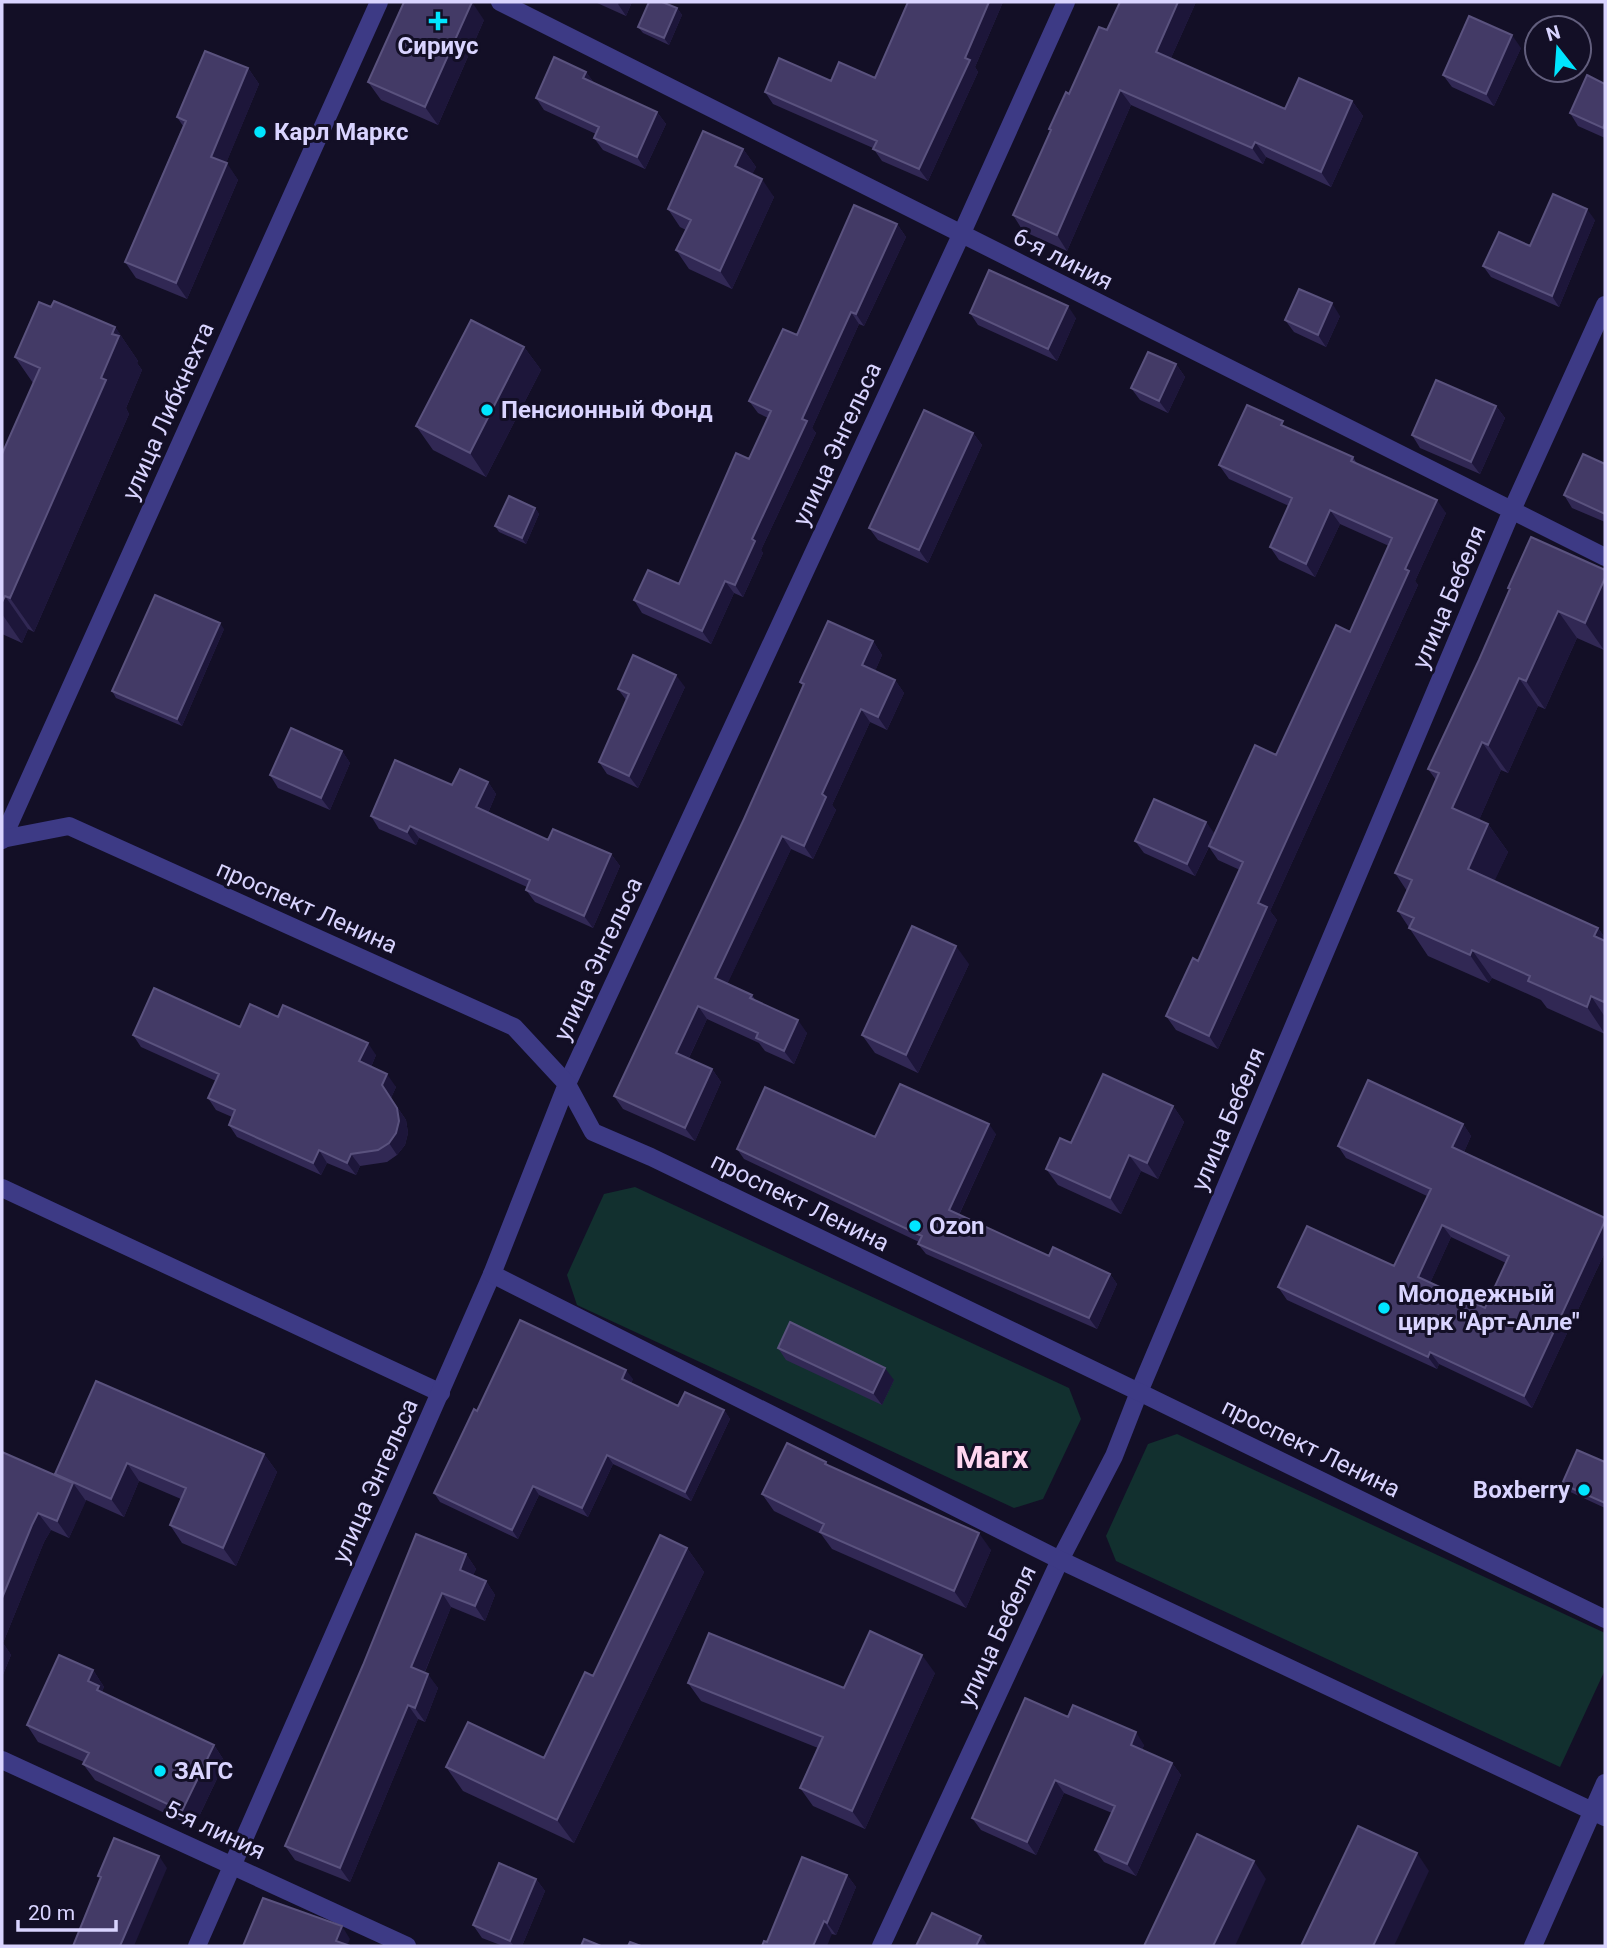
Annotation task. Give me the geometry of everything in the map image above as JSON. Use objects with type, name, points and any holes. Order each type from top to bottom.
[{"type":"street","name":"улица Либкнехта","points":[[2,839],[379,2]]},
{"type":"street","name":"6-я линия","points":[[500,2],[1605,557]]},
{"type":"street","name":"улица Энгельса","points":[[197,1946],[492,1274],[567,1084],[961,235],[1066,2]]},
{"type":"street","name":"улица Бебеля","points":[[881,1946],[1060,1560],[1114,1456],[1512,510],[1605,305]]},
{"type":"street","name":"проспект Ленина","points":[[2,839],[69,826],[514,1027],[567,1084],[593,1132],[651,1157],[1605,1619]]},
{"type":"street","points":[[2,1188],[441,1392]]},
{"type":"street","points":[[492,1274],[1060,1560],[1599,1814]]},
{"type":"street","name":"5-я линия","points":[[2,1760],[407,1946]]},
{"type":"street","points":[[1533,1946],[1599,1814],[1605,1783]]},
{"type":"green space","points":[[635,1187],[1069,1388],[1081,1419],[1043,1499],[1014,1508],[577,1305],[567,1275],[604,1194]]},
{"type":"green space","points":[[1177,1434],[1605,1633],[1605,1670],[1560,1767],[1116,1561],[1106,1536],[1148,1444]]},
{"type":"building","points":[[404,2],[472,2],[425,107],[368,82]]},
{"type":"building","points":[[649,2],[662,2],[677,8],[664,38],[638,27]]},
{"type":"building","points":[[908,2],[989,2],[965,58],[970,60],[919,169],[873,149],[877,141],[765,92],[779,58],[831,81],[839,62],[875,78]]},
{"type":"building","points":[[1120,2],[1178,2],[1156,52],[1285,109],[1299,78],[1352,101],[1321,172],[1255,142],[1252,148],[1120,90],[1057,235],[1013,215],[1066,92],[1069,94],[1099,27],[1107,30]]},
{"type":"building","points":[[1469,16],[1512,35],[1486,94],[1443,75]]},
{"type":"building","points":[[205,51],[248,68],[211,157],[227,163],[176,283],[125,262],[186,121],[177,117]]},
{"type":"building","points":[[554,57],[586,72],[583,78],[657,112],[637,157],[594,138],[599,127],[536,98]]},
{"type":"building","points":[[1593,78],[1605,84],[1603,128],[1570,113],[1583,84],[1593,84]]},
{"type":"building","points":[[703,131],[743,149],[735,166],[762,179],[720,271],[676,250],[691,220],[668,209]]},
{"type":"building","points":[[1553,194],[1587,209],[1552,296],[1483,266],[1499,232],[1530,246]]},
{"type":"building","points":[[854,205],[897,224],[856,314],[851,312],[802,419],[807,421],[752,539],[755,541],[735,585],[725,581],[702,631],[634,600],[648,570],[679,584],[736,453],[749,459],[771,411],[749,401],[783,329],[797,335]]},
{"type":"building","points":[[989,270],[1068,306],[1048,349],[970,313]]},
{"type":"building","points":[[1299,289],[1332,303],[1318,335],[1285,320]]},
{"type":"building","points":[[54,301],[115,327],[112,334],[119,336],[101,378],[106,380],[10,598],[5,596],[2,602],[2,454],[40,368],[15,357],[39,302],[51,307]]},
{"type":"building","points":[[471,320],[524,347],[470,453],[416,426]]},
{"type":"building","points":[[1148,352],[1176,364],[1159,401],[1131,388]]},
{"type":"building","points":[[1436,380],[1496,406],[1471,462],[1412,435]]},
{"type":"building","points":[[1247,405],[1283,421],[1281,425],[1353,457],[1351,461],[1437,500],[1405,569],[1409,571],[1258,903],[1267,907],[1209,1036],[1166,1016],[1193,958],[1198,961],[1243,862],[1209,846],[1255,745],[1276,755],[1336,625],[1350,632],[1392,538],[1330,510],[1306,564],[1270,547],[1292,498],[1219,465]]},
{"type":"building","points":[[924,410],[973,433],[919,550],[869,528]]},
{"type":"building","points":[[1583,454],[1605,464],[1605,514],[1564,495]]},
{"type":"building","points":[[509,496],[535,508],[522,538],[495,526]]},
{"type":"building","points":[[1531,537],[1605,570],[1605,578],[1585,623],[1558,611],[1526,681],[1519,678],[1488,745],[1482,742],[1452,808],[1488,824],[1468,869],[1598,928],[1594,936],[1605,941],[1605,999],[1604,1002],[1591,996],[1587,1007],[1528,981],[1530,976],[1472,950],[1470,955],[1409,928],[1414,918],[1398,911],[1412,880],[1395,873],[1439,773],[1428,769],[1479,660]]},
{"type":"building","points":[[155,595],[220,623],[177,719],[112,691]]},
{"type":"building","points":[[828,621],[873,641],[862,665],[895,680],[878,717],[861,709],[822,794],[826,797],[804,846],[782,836],[715,978],[798,1020],[784,1051],[756,1038],[758,1033],[698,1006],[676,1053],[712,1069],[685,1128],[614,1096],[744,819],[804,684],[800,682]]},
{"type":"building","points":[[633,655],[676,675],[629,776],[599,762],[629,694],[618,689]]},
{"type":"building","points":[[291,728],[342,751],[321,798],[270,775]]},
{"type":"building","points":[[395,760],[452,785],[460,769],[488,782],[476,807],[548,840],[553,829],[611,854],[584,916],[526,890],[530,880],[410,826],[407,832],[371,816]]},
{"type":"building","points":[[1154,799],[1206,822],[1187,864],[1135,841]]},
{"type":"building","points":[[912,926],[956,946],[906,1055],[862,1035]]},
{"type":"building","points":[[154,988],[240,1027],[250,1004],[278,1017],[283,1005],[368,1043],[359,1061],[387,1074],[382,1085],[397,1108],[399,1121],[396,1133],[389,1143],[378,1150],[351,1154],[347,1163],[319,1150],[313,1163],[229,1125],[235,1110],[208,1098],[219,1074],[133,1035]]},
{"type":"building","points":[[1103,1074],[1173,1106],[1147,1163],[1129,1155],[1110,1198],[1046,1169],[1060,1138],[1071,1143]]},
{"type":"building","points":[[1368,1080],[1463,1124],[1452,1147],[1605,1218],[1524,1396],[1430,1352],[1428,1357],[1278,1287],[1307,1226],[1394,1266],[1431,1189],[1338,1146]],"holes":[[[1442,1225],[1509,1256],[1485,1308],[1418,1277]]]},
{"type":"building","points":[[900,1084],[989,1124],[949,1210],[1049,1256],[1053,1247],[1110,1274],[1089,1318],[918,1244],[922,1236],[737,1149],[765,1087],[875,1137]]},
{"type":"building","points":[[520,1320],[626,1370],[622,1379],[678,1406],[685,1392],[724,1410],[685,1492],[607,1455],[582,1508],[533,1486],[512,1530],[434,1493]]},
{"type":"building","points":[[790,1322],[885,1368],[873,1393],[778,1348]]},
{"type":"building","points":[[96,1381],[264,1454],[223,1548],[170,1525],[186,1488],[127,1463],[111,1499],[55,1474]]},
{"type":"building","points":[[787,1443],[826,1462],[825,1464],[979,1533],[954,1591],[820,1532],[824,1524],[762,1494]]},
{"type":"building","points":[[1577,1450],[1605,1462],[1605,1503],[1562,1484]]},
{"type":"building","points":[[2,1452],[73,1483],[57,1521],[38,1513],[2,1598]]},
{"type":"building","points":[[416,1534],[466,1554],[460,1570],[486,1581],[475,1606],[442,1593],[411,1667],[428,1674],[415,1708],[408,1705],[340,1868],[285,1846]]},
{"type":"building","points":[[660,1535],[687,1548],[557,1820],[446,1767],[468,1722],[544,1758],[585,1672],[593,1676]]},
{"type":"building","points":[[870,1631],[922,1655],[852,1811],[800,1788],[823,1737],[688,1683],[709,1633],[844,1688]]},
{"type":"building","points":[[59,1655],[93,1670],[88,1681],[99,1686],[97,1690],[214,1745],[182,1811],[83,1764],[89,1753],[27,1725]]},
{"type":"building","points":[[1025,1698],[1068,1717],[1073,1705],[1136,1732],[1131,1745],[1172,1763],[1127,1864],[1095,1850],[1115,1806],[1055,1780],[1027,1842],[972,1818]]},
{"type":"building","points":[[1358,1826],[1417,1853],[1373,1946],[1301,1946]]},
{"type":"building","points":[[1197,1834],[1254,1861],[1213,1946],[1144,1946]]},
{"type":"building","points":[[114,1838],[159,1856],[120,1946],[73,1946],[101,1877],[98,1876]]},
{"type":"building","points":[[802,1857],[847,1875],[827,1923],[824,1921],[813,1946],[762,1946],[764,1941],[767,1942]]},
{"type":"building","points":[[499,1863],[536,1879],[510,1941],[473,1925]]},
{"type":"building","points":[[263,1898],[342,1926],[336,1941],[350,1946],[243,1946]]},
{"type":"building","points":[[932,1913],[981,1936],[976,1946],[916,1946]]},
{"type":"building","points":[[584,1939],[601,1946],[581,1946]]},
{"type":"place","name":"Сириус","points":[[438,21]]},
{"type":"place","name":"Карл Маркс","points":[[260,132]]},
{"type":"place","name":"Пенсионный Фонд","points":[[487,410]]},
{"type":"place","name":"Ozon","points":[[915,1226]]},
{"type":"place","name":"Молодежный цирк \"Арт-Алле\"","points":[[1384,1308]]},
{"type":"place","name":"Boxberry","points":[[1584,1490]]},
{"type":"place","name":"ЗАГС","points":[[160,1771]]},
{"type":"district","name":"Marx","points":[[992,1457]]}]
